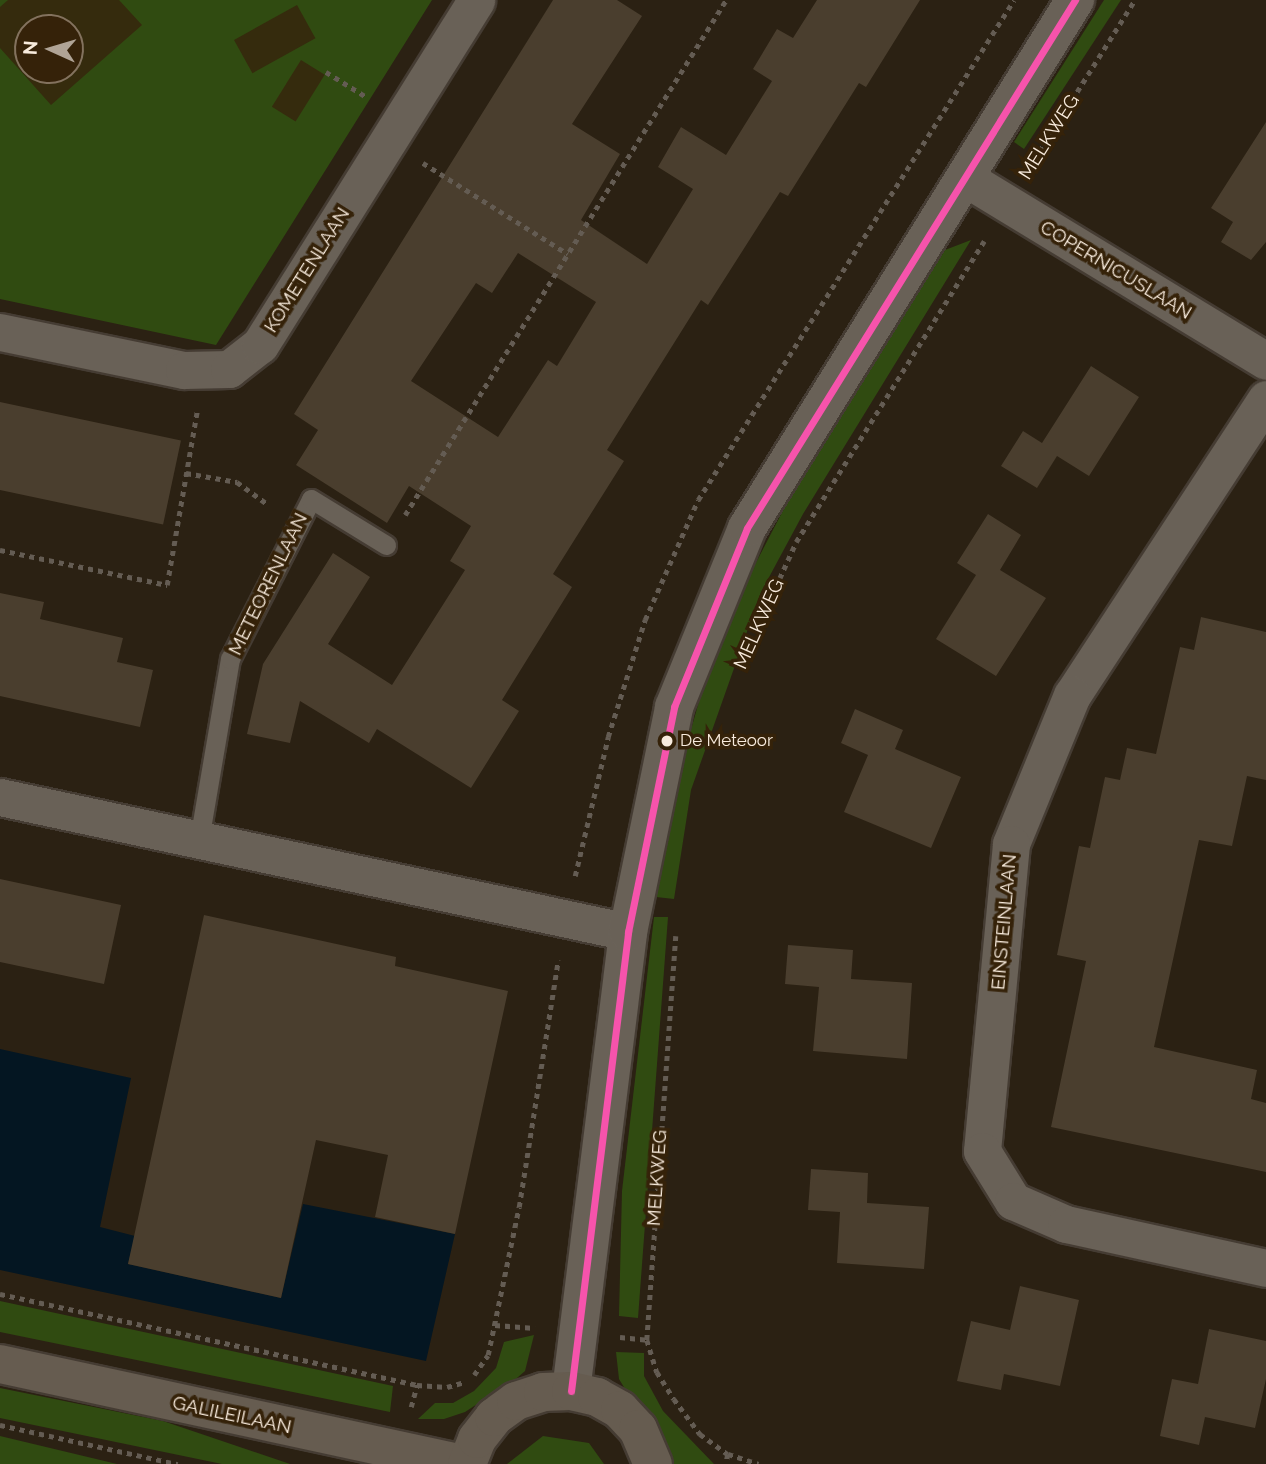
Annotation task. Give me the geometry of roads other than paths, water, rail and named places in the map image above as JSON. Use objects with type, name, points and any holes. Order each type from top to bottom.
[{"type":"main road","name":"GALILEILAAN","points":[[0,1364],[465,1464]]},
{"type":"main road","points":[[465,1464],[477,1439],[494,1417],[516,1401],[542,1392],[570,1391],[597,1397],[620,1410],[638,1429],[653,1464]]},
{"type":"street","name":"KOMETENLAAN","points":[[0,332],[184,370],[229,369],[260,345],[476,0]]},
{"type":"street","points":[[570,1391],[628,932],[674,707],[747,528],[967,179],[1075,0]]},
{"type":"street","name":"COPERNICUSLAAN","points":[[967,179],[1266,361]]},
{"type":"street","name":"EINSTEINLAAN","points":[[1266,399],[1072,695],[1011,844],[982,1151],[1013,1201],[1066,1224],[1266,1268]]},
{"type":"street","points":[[0,797],[628,932]]},
{"type":"lane","name":"METEORENLAAN","points":[[199,840],[230,659],[311,499],[386,545]]},
{"type":"water","points":[[0,1049],[131,1078],[100,1227],[135,1236],[128,1264],[281,1298],[303,1204],[455,1234],[426,1361],[0,1270]]},
{"type":"place","name":"De Meteoor","points":[[667,741]]}]
